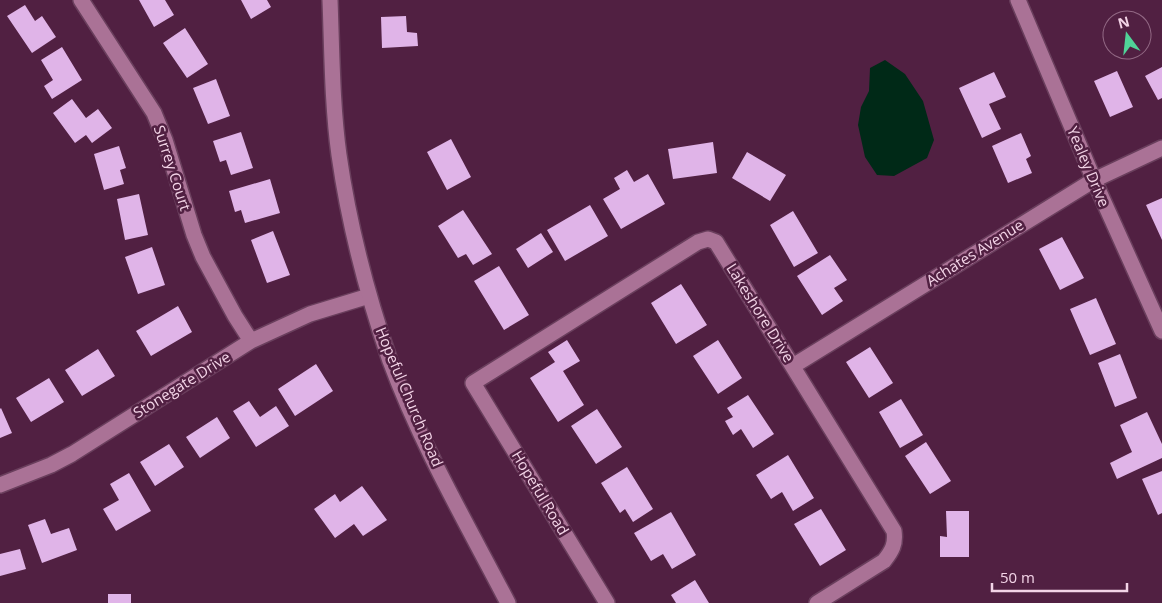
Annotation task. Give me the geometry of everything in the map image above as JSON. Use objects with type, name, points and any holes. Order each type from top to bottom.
[{"type":"street","name":"Surrey Court","points":[[81,0],[154,113],[165,140],[194,235],[203,257],[251,341]]},
{"type":"street","name":"Hopeful Church Road","points":[[330,0],[334,98],[339,154],[347,203],[369,296],[391,362],[417,424],[508,603]]},
{"type":"street","name":"Yealey Drive","points":[[1018,0],[1094,180],[1162,331]]},
{"type":"street","name":"Achates Avenue","points":[[793,366],[1094,180],[1162,148]]},
{"type":"street","name":"Lakeshore Drive","points":[[473,383],[698,242],[708,239],[716,242],[894,531],[896,541],[892,552],[884,561],[817,603]]},
{"type":"street","name":"Stonegate Drive","points":[[0,485],[51,465],[72,454],[251,341],[310,314],[369,296]]},
{"type":"street","name":"Hopeful Road","points":[[473,383],[607,603]]},
{"type":"shaded area","points":[[885,60],[905,74],[923,101],[934,140],[927,158],[894,176],[877,175],[865,157],[858,125],[861,107],[869,91],[870,68]]},
{"type":"building","points":[[139,0],[165,0],[174,15],[154,27]]},
{"type":"building","points":[[241,0],[267,0],[271,7],[251,19]]},
{"type":"building","points":[[25,5],[35,21],[42,16],[56,37],[32,53],[7,16]]},
{"type":"building","points":[[406,16],[407,32],[417,33],[418,46],[382,48],[381,17]]},
{"type":"building","points":[[185,28],[208,64],[187,78],[163,43]]},
{"type":"building","points":[[62,47],[82,80],[52,99],[44,86],[53,80],[41,60]]},
{"type":"building","points":[[1162,67],[1162,98],[1158,100],[1145,76]]},
{"type":"building","points":[[1117,71],[1133,107],[1110,117],[1094,81]]},
{"type":"building","points":[[994,72],[1006,97],[989,104],[1001,129],[982,138],[959,88]]},
{"type":"building","points":[[216,79],[230,116],[208,124],[193,88]]},
{"type":"building","points":[[72,99],[86,118],[98,109],[112,128],[92,143],[86,135],[75,143],[53,113]]},
{"type":"building","points":[[241,132],[253,168],[231,175],[226,160],[220,162],[213,141]]},
{"type":"building","points":[[1021,133],[1031,156],[1026,159],[1032,173],[1008,183],[992,146]]},
{"type":"building","points":[[451,139],[471,177],[447,190],[427,152]]},
{"type":"building","points":[[713,142],[717,173],[673,179],[668,149]]},
{"type":"building","points":[[119,146],[126,168],[120,170],[124,184],[104,190],[94,154]]},
{"type":"building","points":[[747,152],[786,175],[770,201],[732,178]]},
{"type":"building","points":[[627,170],[634,182],[648,174],[665,204],[621,229],[603,199],[620,189],[614,178]]},
{"type":"building","points":[[270,179],[280,213],[245,223],[241,210],[235,212],[229,191]]},
{"type":"building","points":[[139,194],[148,235],[125,240],[117,199]]},
{"type":"building","points":[[1162,198],[1162,240],[1146,205]]},
{"type":"building","points":[[590,205],[608,236],[565,261],[547,230]]},
{"type":"building","points":[[463,210],[492,254],[473,265],[466,254],[458,258],[438,226]]},
{"type":"building","points":[[793,211],[818,253],[794,267],[770,225]]},
{"type":"building","points":[[273,231],[290,275],[267,283],[251,240]]},
{"type":"building","points":[[541,233],[553,252],[528,268],[516,249]]},
{"type":"building","points":[[1062,237],[1084,278],[1060,290],[1039,249]]},
{"type":"building","points":[[152,247],[165,285],[138,294],[125,257]]},
{"type":"building","points":[[830,255],[847,280],[834,288],[843,301],[822,315],[797,276]]},
{"type":"building","points":[[499,266],[529,315],[504,330],[474,281]]},
{"type":"building","points":[[681,284],[707,325],[676,344],[651,303]]},
{"type":"building","points":[[1096,298],[1116,344],[1090,355],[1070,309]]},
{"type":"building","points":[[178,306],[192,332],[151,356],[136,331]]},
{"type":"building","points":[[567,340],[580,361],[563,371],[584,405],[558,422],[530,378],[555,362],[548,352]]},
{"type":"building","points":[[718,340],[742,378],[718,394],[693,356]]},
{"type":"building","points":[[870,347],[893,383],[869,398],[846,362]]},
{"type":"building","points":[[98,349],[115,376],[82,396],[65,370]]},
{"type":"building","points":[[1120,354],[1137,398],[1115,407],[1098,363]]},
{"type":"building","points":[[316,364],[333,391],[295,416],[278,389]]},
{"type":"building","points":[[49,378],[64,402],[31,422],[16,398]]},
{"type":"building","points":[[748,395],[774,434],[753,448],[741,429],[733,435],[725,421],[733,417],[727,408]]},
{"type":"building","points":[[901,399],[923,435],[900,448],[879,412]]},
{"type":"building","points":[[249,401],[260,417],[276,406],[289,426],[256,447],[233,411]]},
{"type":"building","points":[[0,409],[12,433],[0,438]]},
{"type":"building","points":[[597,409],[622,447],[596,464],[571,426]]},
{"type":"building","points":[[1147,412],[1162,444],[1162,458],[1117,479],[1110,463],[1132,452],[1120,425]]},
{"type":"building","points":[[217,417],[230,438],[200,458],[186,437]]},
{"type":"building","points":[[926,442],[951,481],[930,494],[905,456]]},
{"type":"building","points":[[169,444],[184,467],[155,486],[140,462]]},
{"type":"building","points":[[788,455],[814,498],[793,511],[782,492],[771,499],[756,475]]},
{"type":"building","points":[[627,467],[653,509],[633,522],[625,509],[620,513],[601,483]]},
{"type":"building","points":[[1162,471],[1162,513],[1158,515],[1142,479]]},
{"type":"building","points":[[129,473],[151,511],[116,531],[103,509],[119,500],[110,484]]},
{"type":"building","points":[[362,486],[387,520],[363,536],[354,524],[335,538],[314,509],[335,494],[340,502]]},
{"type":"building","points":[[821,509],[846,550],[820,566],[794,524]]},
{"type":"building","points":[[946,511],[969,511],[969,557],[940,557],[940,536],[947,537]]},
{"type":"building","points":[[671,512],[696,555],[672,569],[663,554],[651,561],[634,533]]},
{"type":"building","points":[[45,519],[51,534],[69,528],[77,550],[42,563],[28,525]]},
{"type":"building","points":[[20,549],[26,569],[0,576],[0,554]]},
{"type":"building","points":[[695,580],[709,603],[676,603],[671,595]]},
{"type":"building","points":[[108,594],[131,594],[131,603],[108,603]]}]
